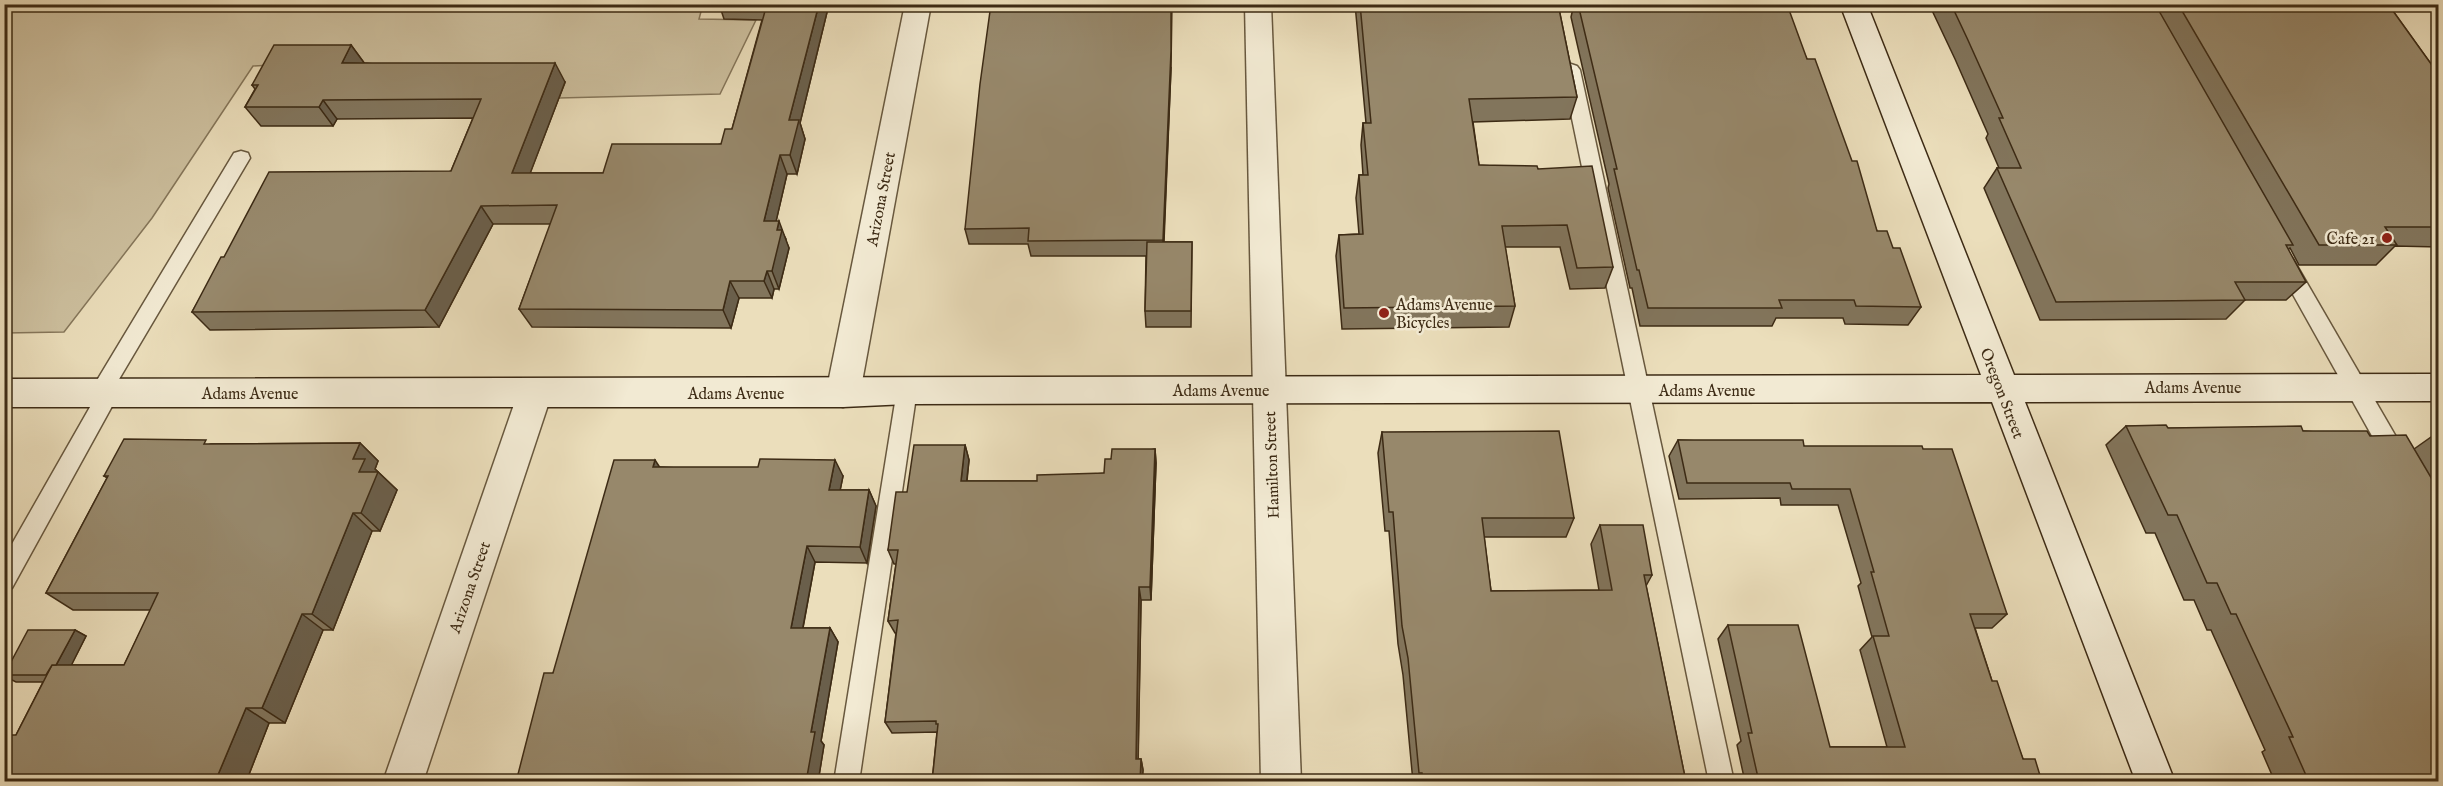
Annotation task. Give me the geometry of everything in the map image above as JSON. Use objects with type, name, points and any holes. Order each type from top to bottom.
[{"type":"street","name":"Arizona Street","points":[[843,393],[918,4]]},
{"type":"street","name":"Hamilton Street","points":[[1258,4],[1281,782]]},
{"type":"street","name":"Oregon Street","points":[[1853,4],[2156,782]]},
{"type":"street","name":"Adams Avenue","points":[[4,393],[843,393],[907,390],[2439,387]]},
{"type":"street","name":"Arizona Street","points":[[403,782],[535,393]]},
{"type":"lane","points":[[1567,51],[1722,782]]},
{"type":"lane","points":[[4,581],[105,393],[241,158]]},
{"type":"lane","points":[[2279,253],[2409,480]]},
{"type":"lane","points":[[846,782],[907,390]]},
{"type":"shaded area","points":[[703,4],[699,19],[756,20],[720,94],[559,98],[565,83],[289,64],[253,66],[152,218],[64,332],[5,333],[4,5]]},
{"type":"building","points":[[767,4],[819,4],[789,120],[799,120],[790,155],[780,155],[764,221],[779,221],[777,230],[782,230],[772,271],[767,271],[764,281],[730,281],[723,310],[519,309],[557,205],[481,206],[425,310],[192,312],[269,172],[451,171],[481,99],[323,100],[319,107],[245,107],[258,85],[252,85],[274,45],[351,45],[342,63],[555,63],[512,173],[603,173],[612,144],[721,144],[725,129],[732,129]]},
{"type":"building","points":[[991,4],[1171,4],[1163,240],[1028,241],[1029,228],[965,229]]},
{"type":"building","points":[[1360,4],[1558,4],[1577,97],[1469,99],[1479,165],[1537,166],[1538,169],[1592,166],[1613,267],[1577,268],[1567,225],[1502,226],[1515,306],[1344,308],[1339,235],[1363,234],[1359,175],[1368,175],[1363,123],[1371,123]]},
{"type":"building","points":[[1578,4],[1780,4],[1781,7],[1788,7],[1807,59],[1815,59],[1852,161],[1857,161],[1877,231],[1887,231],[1893,248],[1900,248],[1921,307],[1856,306],[1854,300],[1779,300],[1782,308],[1648,308],[1639,270],[1637,270],[1614,169],[1617,169]]},
{"type":"building","points":[[1951,4],[2155,4],[2293,245],[2286,245],[2306,282],[2235,282],[2245,300],[2056,302],[1997,168],[2021,168],[1999,118],[2003,118]]},
{"type":"building","points":[[2178,4],[2388,4],[2439,75],[2439,227],[2385,227],[2397,245],[2319,245]]},
{"type":"building","points":[[1147,242],[1192,242],[1191,311],[1145,311]]},
{"type":"building","points":[[2166,425],[2168,428],[2301,426],[2303,431],[2367,431],[2370,436],[2406,435],[2439,491],[2439,782],[2309,782],[2289,737],[2293,737],[2236,614],[2231,614],[2217,583],[2207,583],[2177,515],[2168,515],[2126,426]]},
{"type":"building","points":[[1559,431],[1574,518],[1482,518],[1491,591],[1612,590],[1600,525],[1643,525],[1652,575],[1644,575],[1686,782],[1423,782],[1422,773],[1419,773],[1408,658],[1402,626],[1393,512],[1389,512],[1382,432]]},
{"type":"building","points":[[124,439],[206,440],[204,444],[360,443],[353,459],[365,459],[359,472],[378,472],[361,513],[353,513],[312,614],[302,614],[262,708],[246,708],[215,782],[4,782],[4,735],[16,735],[52,665],[124,665],[158,593],[46,593],[108,476],[104,476]]},
{"type":"building","points":[[1678,440],[1803,440],[1804,446],[1922,446],[1923,449],[1952,449],[2007,614],[1970,614],[1992,681],[1997,681],[2023,759],[2035,759],[2042,782],[1759,782],[1748,733],[1752,733],[1728,625],[1798,625],[1830,747],[1905,747],[1873,636],[1889,636],[1871,572],[1874,572],[1850,489],[1792,489],[1790,483],[1687,483]]},
{"type":"building","points":[[914,445],[965,445],[961,481],[1037,481],[1037,475],[1104,473],[1105,459],[1111,459],[1112,449],[1155,449],[1150,587],[1139,587],[1136,759],[1141,759],[1140,782],[932,782],[938,724],[936,721],[885,722],[898,620],[888,621],[898,550],[888,550],[896,492],[907,492]]},
{"type":"building","points":[[760,459],[835,460],[829,490],[869,490],[860,547],[807,546],[791,628],[830,628],[811,732],[815,732],[806,782],[516,782],[544,673],[553,673],[614,460],[655,460],[653,467],[758,467]]},
{"type":"building","points":[[28,630],[75,630],[56,665],[52,665],[46,675],[4,675]]},
{"type":"place","name":"Cafe 21","points":[[2387,238]]},
{"type":"place","name":"Adams Avenue Bicycles","points":[[1384,313]]}]
